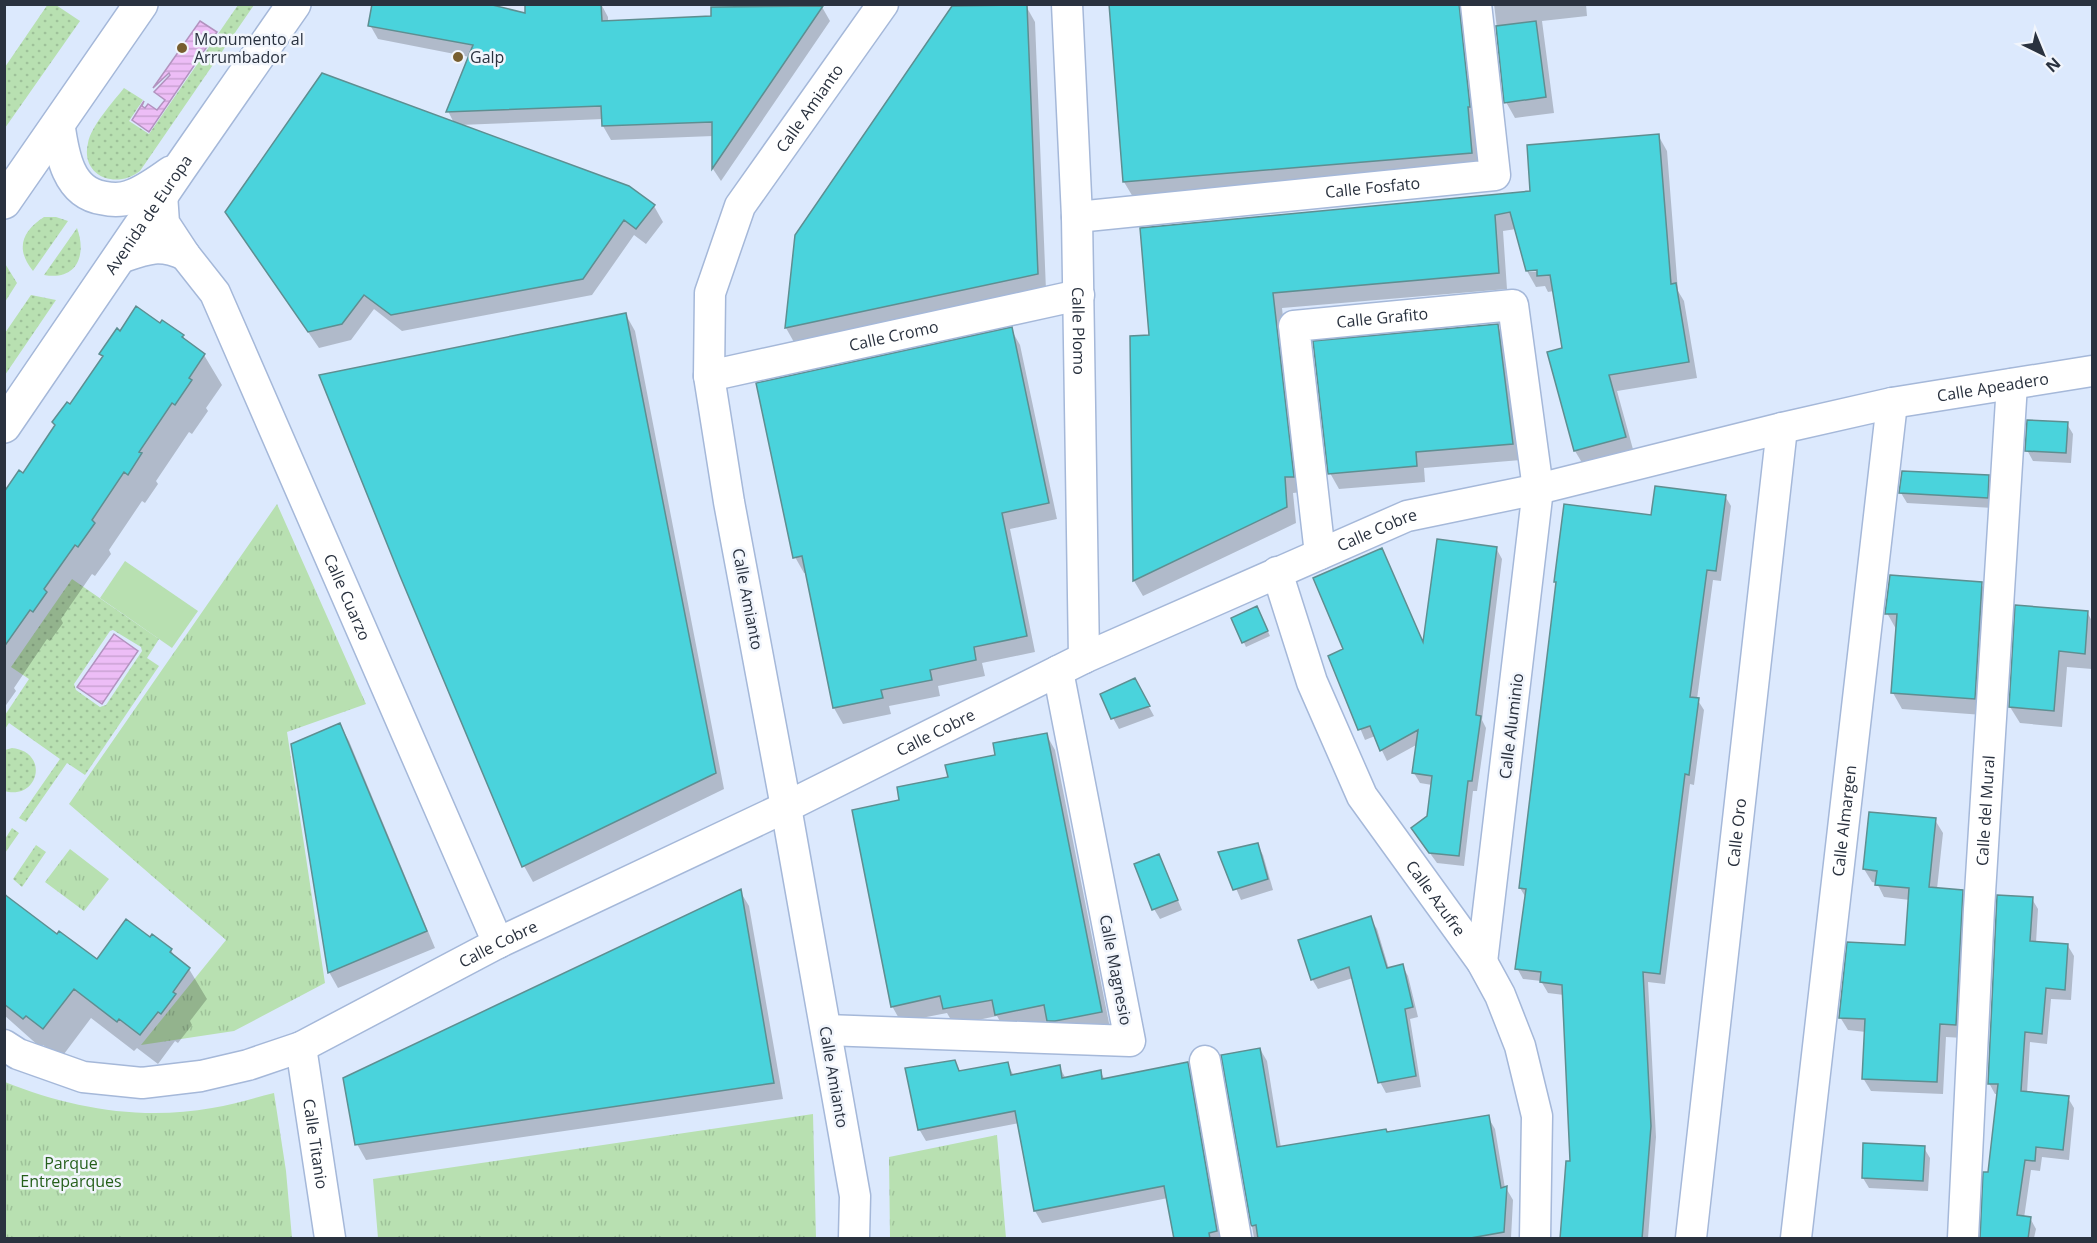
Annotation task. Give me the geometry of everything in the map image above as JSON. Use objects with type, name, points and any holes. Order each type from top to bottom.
[{"type":"main road","points":[[4,202],[141,4]]},
{"type":"main road","name":"Avenida de Europa","points":[[4,426],[294,4]]},
{"type":"main road","points":[[58,125],[66,165],[73,179],[90,196],[113,200],[129,198],[152,186],[171,181]]},
{"type":"street","name":"Calle Amianto","points":[[854,1239],[855,1196],[729,502],[709,376],[710,293],[740,206],[883,4]]},
{"type":"street","name":"Calle Plomo","points":[[1067,4],[1077,217],[1084,658]]},
{"type":"street","name":"Calle Fosfato","points":[[1077,217],[1495,175],[1476,4]]},
{"type":"street","name":"Calle Cuarzo","points":[[171,181],[164,223],[185,255],[215,293],[498,943]]},
{"type":"street","points":[[120,258],[158,248],[172,249],[185,255]]},
{"type":"street","name":"Calle Cromo","points":[[709,376],[1078,295]]},
{"type":"street","name":"Calle Grafito","points":[[1320,554],[1294,326],[1514,305],[1538,489]]},
{"type":"street","name":"Calle Apeadero","points":[[1892,403],[2092,371]]},
{"type":"street","name":"Calle del Mural","points":[[1963,1239],[1979,909],[2012,384]]},
{"type":"street","name":"Calle Cobre","points":[[4,1046],[18,1054],[83,1077],[142,1083],[201,1076],[249,1065],[301,1047],[498,943],[786,807],[1084,658],[1407,516],[1538,489],[1892,403]]},
{"type":"street","name":"Calle Almargen","points":[[1796,1239],[1892,403]]},
{"type":"street","name":"Calle Oro","points":[[1691,1239],[1782,428]]},
{"type":"street","name":"Calle Aluminio","points":[[1482,962],[1538,489]]},
{"type":"street","name":"Calle Azufre","points":[[1277,572],[1312,682],[1362,796],[1482,962],[1500,995],[1520,1046],[1537,1116],[1535,1239]]},
{"type":"street","name":"Calle Magnesio","points":[[826,1030],[1130,1041],[1058,671]]},
{"type":"street","name":"Calle Titanio","points":[[301,1047],[330,1239]]},
{"type":"street","points":[[1205,1061],[1236,1239]]},
{"type":"green space","points":[[48,4],[56,5],[80,21],[5,128],[5,67]]},
{"type":"green space","points":[[238,5],[254,5],[140,171],[131,177],[111,179],[95,171],[89,164],[87,154],[90,136],[103,114],[124,88],[143,100],[129,121],[149,134]]},
{"type":"green space","points":[[44,217],[56,217],[68,221],[33,271],[24,255],[24,241],[30,228]]},
{"type":"green space","points":[[77,228],[81,248],[77,264],[64,274],[44,275]]},
{"type":"green space","points":[[4,262],[17,283],[5,302],[4,302]]},
{"type":"green space","points":[[31,295],[56,300],[5,375],[5,333]]},
{"type":"green space","points":[[277,504],[366,704],[287,732],[325,983],[234,1031],[141,1045],[226,940],[69,804]]},
{"type":"green space","points":[[125,561],[198,611],[172,648],[100,598]]},
{"type":"green space","points":[[72,579],[159,639],[147,658],[159,666],[85,775],[67,763],[26,822],[19,818],[60,759],[9,723],[5,729],[5,715],[29,679],[11,667]],"holes":[[[113,630],[141,647],[142,651],[106,705],[100,707],[76,690],[74,684],[110,631]]]},
{"type":"green space","points":[[12,748],[24,751],[32,758],[35,766],[32,783],[16,792],[4,791],[5,750]]},
{"type":"green space","points":[[12,828],[19,833],[5,853],[5,839]]},
{"type":"green space","points":[[36,845],[46,852],[22,887],[13,879]]},
{"type":"green space","points":[[70,849],[109,879],[84,911],[45,882]]},
{"type":"green space","name":"Parque Entreparques","points":[[5,1082],[80,1105],[132,1112],[185,1112],[228,1105],[274,1093],[286,1171],[292,1238],[5,1238]]},
{"type":"green space","points":[[813,1114],[816,1238],[378,1238],[373,1179]]},
{"type":"green space","points":[[997,1135],[1006,1238],[890,1238],[889,1157]]},
{"type":"shaded area","points":[[200,21],[217,32],[149,132],[132,120],[144,101],[142,106],[145,108],[148,104],[157,110],[165,100],[154,92],[170,75],[169,73],[153,88]]},
{"type":"shaded area","points":[[114,634],[138,651],[102,704],[77,687]]},
{"type":"building","points":[[372,4],[488,4],[525,13],[525,4],[601,4],[602,21],[711,16],[711,7],[823,6],[712,169],[712,122],[602,126],[601,106],[446,112],[473,45],[368,26]]},
{"type":"building","points":[[1109,4],[1459,4],[1470,107],[1468,107],[1472,153],[1123,182]]},
{"type":"building","points":[[1027,5],[1038,274],[785,328],[795,235],[952,6]]},
{"type":"building","points":[[1536,21],[1546,97],[1504,103],[1496,26]]},
{"type":"building","points":[[322,73],[629,186],[655,205],[636,229],[624,220],[583,279],[391,315],[364,295],[342,324],[308,332],[225,212]]},
{"type":"building","points":[[1659,134],[1671,284],[1676,283],[1689,362],[1609,375],[1626,437],[1574,451],[1547,352],[1562,348],[1550,275],[1537,276],[1537,270],[1526,271],[1510,212],[1495,215],[1499,273],[1273,293],[1294,477],[1285,477],[1287,507],[1133,581],[1130,336],[1149,335],[1140,228],[1530,191],[1527,145]]},
{"type":"building","points":[[136,306],[160,323],[162,320],[184,335],[182,337],[205,354],[189,378],[192,380],[175,405],[172,403],[139,452],[142,453],[128,475],[124,472],[92,520],[95,523],[78,547],[75,545],[44,589],[47,592],[33,612],[30,610],[4,647],[4,492],[19,470],[23,473],[55,425],[52,422],[67,402],[70,404],[103,356],[99,354],[117,328],[120,331]]},
{"type":"building","points":[[626,313],[716,773],[522,867],[319,375]]},
{"type":"building","points":[[1498,324],[1513,444],[1416,452],[1417,466],[1328,474],[1313,341]]},
{"type":"building","points":[[1012,327],[1049,503],[1002,513],[1027,636],[974,647],[976,660],[930,670],[932,680],[881,690],[883,698],[833,708],[802,556],[793,558],[756,383]]},
{"type":"building","points":[[2027,420],[2068,422],[2066,453],[2025,451]]},
{"type":"building","points":[[1902,471],[1989,475],[1988,498],[1899,493]]},
{"type":"building","points":[[1655,486],[1726,495],[1716,571],[1707,570],[1690,697],[1699,698],[1689,775],[1685,774],[1660,974],[1643,972],[1651,1126],[1642,1239],[1560,1239],[1566,1161],[1570,1161],[1562,985],[1540,982],[1541,972],[1515,969],[1526,889],[1519,888],[1556,582],[1554,582],[1564,504],[1651,515]]},
{"type":"building","points":[[1437,539],[1497,547],[1476,715],[1481,716],[1472,781],[1468,781],[1459,856],[1429,853],[1411,828],[1427,816],[1432,776],[1412,773],[1418,730],[1380,751],[1370,726],[1358,730],[1328,656],[1343,649],[1313,578],[1382,548],[1423,642]]},
{"type":"building","points":[[1890,575],[1982,582],[1975,699],[1891,693],[1897,614],[1885,614]]},
{"type":"building","points":[[2015,605],[2088,611],[2085,654],[2059,651],[2054,711],[2009,707]]},
{"type":"building","points":[[1257,606],[1268,631],[1242,643],[1231,618]]},
{"type":"building","points":[[1135,678],[1150,706],[1111,719],[1100,694]]},
{"type":"building","points":[[340,723],[427,931],[328,973],[291,744]]},
{"type":"building","points":[[1047,733],[1102,1012],[1047,1021],[1044,1005],[995,1015],[992,1000],[943,1009],[940,996],[891,1007],[852,810],[899,800],[897,787],[948,777],[945,765],[995,755],[993,743]]},
{"type":"building","points":[[1869,812],[1936,818],[1929,887],[1963,890],[1956,1025],[1940,1024],[1937,1082],[1862,1079],[1865,1019],[1839,1018],[1847,942],[1905,945],[1909,888],[1875,885],[1877,871],[1863,869]]},
{"type":"building","points":[[1258,843],[1268,879],[1233,890],[1218,852]]},
{"type":"building","points":[[1159,854],[1178,900],[1152,910],[1134,864]]},
{"type":"building","points":[[741,889],[774,1083],[355,1145],[343,1078]]},
{"type":"building","points":[[4,894],[57,934],[59,931],[97,959],[126,919],[150,937],[152,934],[172,949],[170,952],[190,968],[173,992],[176,994],[161,1014],[158,1012],[140,1035],[119,1019],[117,1022],[74,989],[43,1029],[26,1016],[23,1019],[4,1004]]},
{"type":"building","points":[[1997,895],[2033,897],[2030,941],[2068,944],[2065,990],[2046,988],[2042,1034],[2025,1032],[2021,1091],[2069,1096],[2063,1150],[2036,1147],[2035,1161],[2025,1160],[2017,1215],[2031,1217],[2028,1239],[1980,1239],[1983,1172],[1988,1172],[1998,1084],[1988,1084]]},
{"type":"building","points":[[1371,916],[1387,968],[1403,964],[1413,1007],[1405,1009],[1416,1076],[1378,1083],[1349,967],[1311,980],[1298,940]]},
{"type":"building","points":[[1260,1048],[1277,1147],[1489,1115],[1501,1188],[1507,1186],[1504,1232],[1465,1239],[1258,1239],[1256,1225],[1251,1225],[1221,1055]]},
{"type":"building","points":[[955,1060],[959,1071],[1008,1062],[1011,1075],[1060,1065],[1062,1078],[1101,1070],[1102,1079],[1188,1062],[1217,1231],[1209,1233],[1210,1239],[1174,1239],[1164,1186],[1034,1211],[1015,1111],[918,1130],[905,1068]]},
{"type":"building","points":[[1863,1143],[1925,1146],[1923,1181],[1862,1178]]},
{"type":"place","name":"Monumento al Arrumbador","points":[[182,48]]},
{"type":"place","name":"Galp","points":[[458,57]]}]
